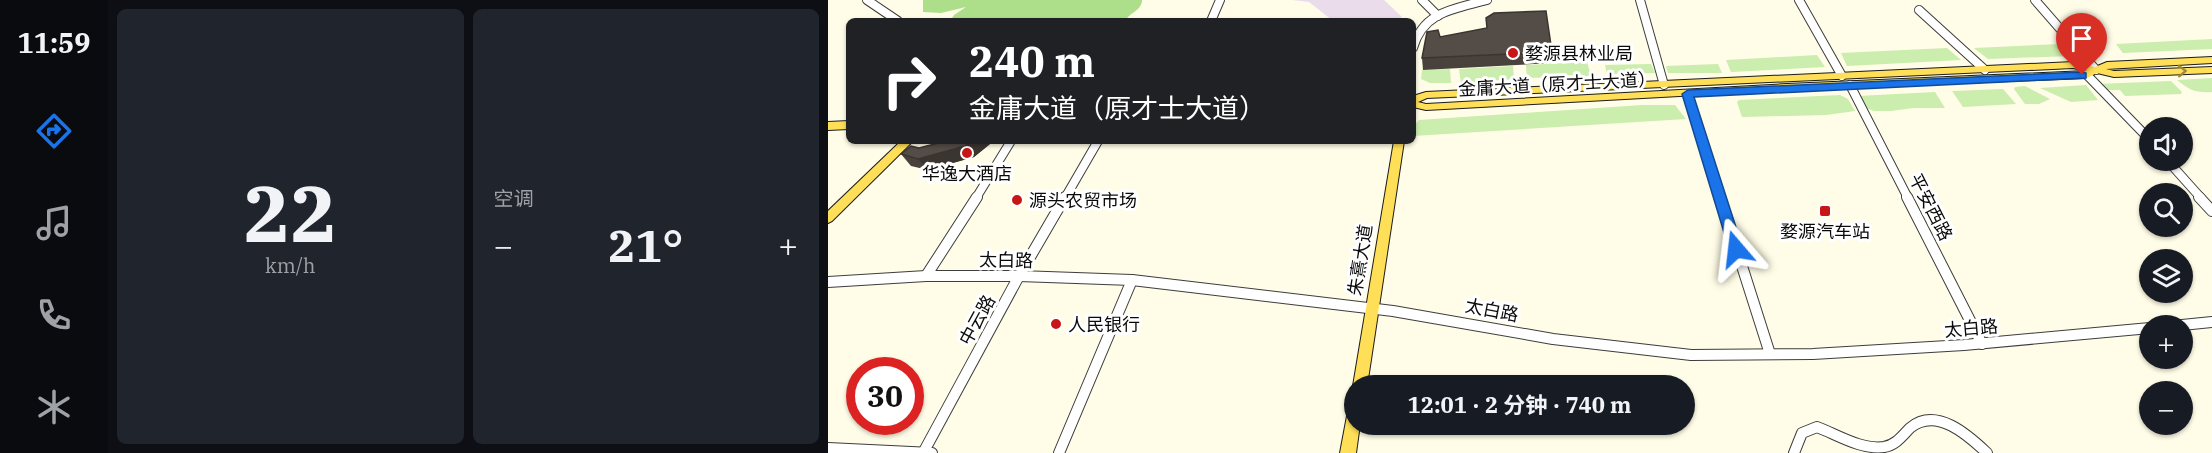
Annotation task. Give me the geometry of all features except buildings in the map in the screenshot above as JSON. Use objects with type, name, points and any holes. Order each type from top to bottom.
[{"type":"main road","name":"金庸大道（原才士大道）","points":[[1416,100],[1426,95],[2073,65],[2091,72],[2107,65],[2212,60]]},
{"type":"main road","name":"金庸大道（原才士大道）","points":[[1416,103],[1426,107],[2091,72],[2114,74],[2212,70]]},
{"type":"main road","points":[[828,126],[846,125]]},
{"type":"main road","points":[[828,218],[905,144]]},
{"type":"main road","name":"朱熹大道","points":[[1362,375],[1399,144]]},
{"type":"main road","points":[[1348,453],[1351,435]]},
{"type":"street","points":[[867,0],[893,18]]},
{"type":"street","points":[[1212,18],[1220,0]]},
{"type":"street","points":[[1422,0],[1438,16]]},
{"type":"street","points":[[1416,28],[1438,16],[1487,0]]},
{"type":"street","points":[[1640,0],[1664,85]]},
{"type":"street","points":[[1799,0],[1842,76]]},
{"type":"street","points":[[2035,0],[2091,72],[2105,96],[2117,104],[2139,128]]},
{"type":"street","points":[[1919,10],[1985,70]]},
{"type":"street","name":"平安西路","points":[[1850,85],[1982,344]]},
{"type":"street","points":[[1688,94],[1770,354]]},
{"type":"street","points":[[926,276],[1010,144]]},
{"type":"street","name":"中云路","points":[[923,453],[1019,276],[1096,144]]},
{"type":"street","points":[[2177,171],[2212,211]]},
{"type":"street","name":"太白路","points":[[828,282],[926,276],[1019,276],[1132,280],[1415,314],[1553,339],[1623,349],[1691,355],[1813,354],[1982,344],[2139,329]]},
{"type":"street","points":[[1059,453],[1132,280]]},
{"type":"street","points":[[2193,324],[2212,322]]},
{"type":"street","points":[[1794,453],[1802,433],[1817,427],[1860,445],[1882,448],[1896,443],[1914,424],[1929,420],[1960,430],[1987,453]]},
{"type":"street","points":[[828,448],[932,453]]},
{"type":"shaded area","points":[[1292,0],[1384,0],[1402,17],[1329,18],[1309,2]]},
{"type":"green space","points":[[923,0],[1142,0],[1139,8],[1127,18],[952,18],[966,7],[941,13],[923,12]]},
{"type":"green space","points":[[2212,39],[2212,49],[2123,53],[2116,44]]},
{"type":"green space","points":[[2060,44],[2071,56],[1988,59],[1974,48]]},
{"type":"green space","points":[[1947,48],[1961,60],[1847,66],[1841,53]]},
{"type":"green space","points":[[1817,55],[1825,67],[1731,72],[1726,60]]},
{"type":"green space","points":[[1587,62],[1591,76],[1527,78],[1526,65]]},
{"type":"green space","points":[[1651,64],[1655,73],[1607,74],[1605,65]]},
{"type":"green space","points":[[1718,64],[1722,73],[1668,73],[1666,66]]},
{"type":"green space","points":[[1513,66],[1514,79],[1461,83],[1459,69]]},
{"type":"green space","points":[[1450,69],[1451,83],[1430,83],[1421,79],[1422,70]]},
{"type":"green space","points":[[2212,78],[2212,92],[2193,90],[2177,80]]},
{"type":"green space","points":[[2171,81],[2182,92],[2181,94],[2125,96],[2120,90],[2103,90],[2097,84]]},
{"type":"green space","points":[[2086,85],[2098,100],[2071,102],[2040,88]]},
{"type":"green space","points":[[2025,86],[2050,99],[2039,104],[2025,104],[2014,89]]},
{"type":"green space","points":[[2003,89],[2016,104],[1963,107],[1952,91]]},
{"type":"green space","points":[[1935,92],[1945,108],[1874,111],[1863,107],[1858,96]]},
{"type":"green space","points":[[1840,95],[1848,99],[1855,111],[1826,115],[1742,117],[1737,102],[1739,100]]},
{"type":"green space","points":[[1642,105],[1675,105],[1686,119],[1416,136],[1416,124],[1419,120]]},
{"type":"place","name":"婺源县林业局","points":[[1513,53]]},
{"type":"place","name":"华逸大酒店","points":[[967,153]]},
{"type":"place","name":"源头农贸市场","points":[[1017,200]]},
{"type":"place","name":"婺源汽车站","points":[[1825,211]]},
{"type":"place","name":"人民银行","points":[[1056,324]]},
{"type":"route","points":[[1736,249],[1688,94],[1787,87],[2082,75]]}]
